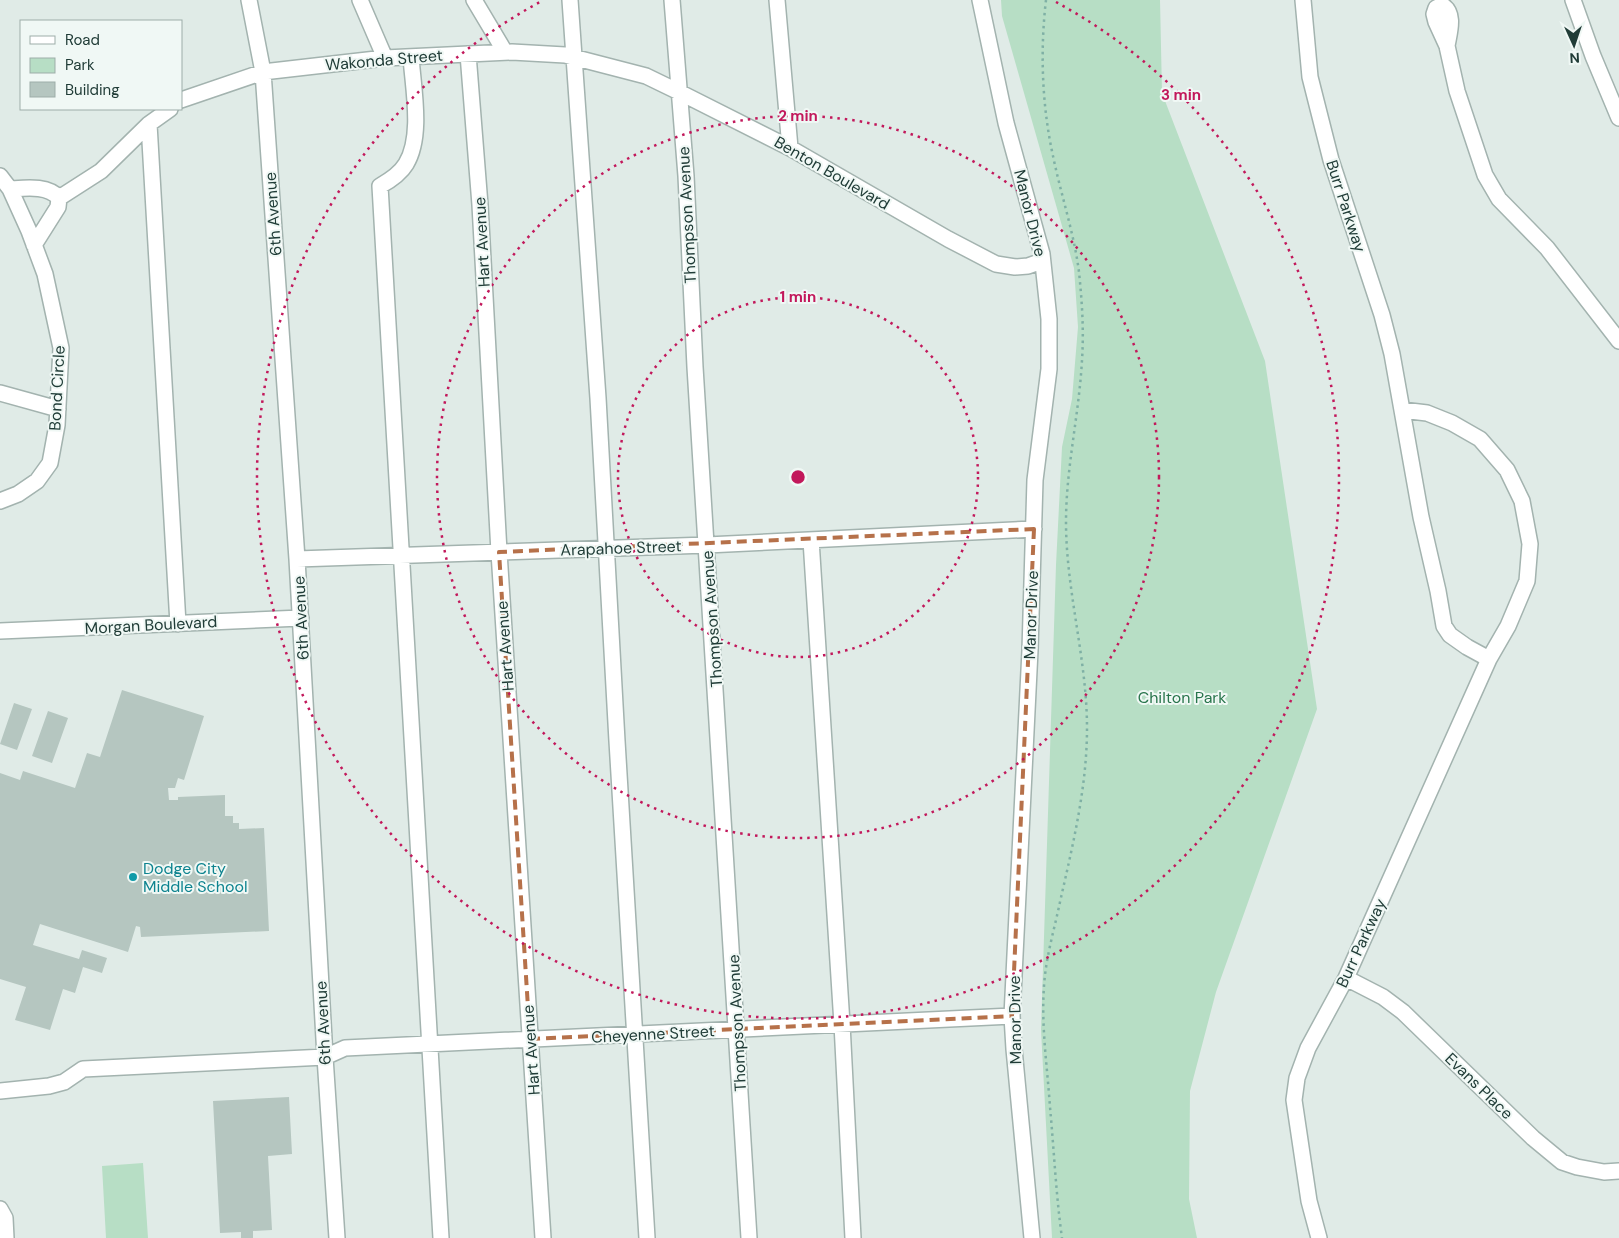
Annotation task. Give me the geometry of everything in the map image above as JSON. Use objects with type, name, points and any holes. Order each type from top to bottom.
[{"type":"street","name":"6th Avenue","points":[[250,0],[263,72],[301,618],[337,1238]]},
{"type":"street","points":[[360,0],[385,58]]},
{"type":"street","points":[[474,0],[505,52]]},
{"type":"street","points":[[570,0],[598,398],[648,1238]]},
{"type":"street","name":"Thompson Avenue","points":[[672,0],[686,176],[695,367],[749,1238]]},
{"type":"street","points":[[777,0],[790,148]]},
{"type":"street","name":"Manor Drive","points":[[980,0],[1006,123],[1042,254],[1049,319],[1049,369],[1035,480],[1030,650],[1012,1016],[1032,1238]]},
{"type":"street","name":"Burr Parkway","points":[[1303,0],[1310,77],[1331,160],[1382,315],[1392,354],[1444,626],[1450,635],[1489,659]]},
{"type":"street","points":[[1573,0],[1592,56],[1619,118]]},
{"type":"street","points":[[1447,46],[1457,91],[1485,175],[1499,199],[1547,248],[1619,342]]},
{"type":"street","name":"Wakonda Street","points":[[263,72],[385,58],[505,52]]},
{"type":"street","name":"Benton Boulevard","points":[[505,52],[565,55],[646,76],[790,148],[948,239],[996,264],[1015,267],[1028,266],[1042,261]]},
{"type":"street","name":"Hart Avenue","points":[[468,54],[480,205],[499,552],[543,1238]]},
{"type":"street","points":[[411,57],[416,132],[412,150],[406,165],[392,179],[380,186],[441,1238]]},
{"type":"street","points":[[182,100],[263,72]]},
{"type":"street","points":[[59,198],[101,171],[150,124],[169,110]]},
{"type":"street","points":[[150,124],[178,624]]},
{"type":"street","name":"Bond Circle","points":[[0,176],[10,189],[45,274],[61,348],[58,409],[50,463],[37,481],[18,494],[0,501]]},
{"type":"street","points":[[10,189],[43,189],[59,198]]},
{"type":"street","points":[[34,245],[58,207],[59,198]]},
{"type":"street","points":[[0,393],[58,409]]},
{"type":"street","name":"Burr Parkway","points":[[1319,1238],[1309,1201],[1294,1100],[1297,1078],[1308,1048],[1346,978],[1489,659],[1508,626],[1527,581],[1530,544],[1522,500],[1507,470],[1480,439],[1452,422],[1427,413],[1402,410]]},
{"type":"street","name":"Arapahoe Street","points":[[297,559],[707,545],[1034,529]]},
{"type":"street","points":[[811,540],[842,1024],[853,1238]]},
{"type":"street","name":"Morgan Boulevard","points":[[0,631],[301,618]]},
{"type":"street","name":"Evans Place","points":[[1346,978],[1382,997],[1403,1012],[1532,1138],[1562,1162],[1577,1168],[1604,1172],[1619,1171]]},
{"type":"street","name":"Cheyenne Street","points":[[0,1090],[57,1084],[64,1082],[84,1069],[325,1057],[345,1048],[1012,1016]]},
{"type":"street","points":[[0,1209],[4,1218],[6,1238]]},
{"type":"path","points":[[1046,0],[1043,49],[1045,108],[1053,158],[1075,250],[1080,283],[1082,333],[1078,398],[1068,472],[1066,522],[1087,729],[1078,821],[1049,951],[1044,988],[1044,1033],[1062,1238]]},
{"type":"highlighted area","points":[[1034,529],[1012,1016],[530,1039],[499,552]]},
{"type":"green space","name":"Chilton Park","points":[[1001,0],[1160,0],[1162,93],[1265,361],[1317,709],[1216,992],[1190,1091],[1189,1199],[1197,1238],[1052,1238],[1041,1030],[1056,565],[1062,447],[1072,399],[1078,327],[1074,268],[1002,16]]},
{"type":"green space","points":[[143,1163],[148,1238],[106,1238],[102,1166]]},
{"type":"building","name":"Dodge City Middle School","points":[[122,690],[204,716],[184,780],[178,778],[175,788],[168,788],[169,800],[178,800],[178,797],[225,795],[225,816],[233,816],[233,823],[239,823],[239,829],[264,828],[269,931],[141,937],[140,927],[136,926],[128,952],[40,924],[33,945],[79,959],[82,950],[107,958],[102,973],[83,967],[75,993],[63,989],[50,1030],[15,1020],[26,987],[0,979],[0,773],[20,780],[23,771],[75,788],[87,753],[100,757]]},
{"type":"building","points":[[14,703],[32,709],[17,750],[0,744]]},
{"type":"building","points":[[48,711],[68,718],[52,763],[32,756]]},
{"type":"building","points":[[289,1097],[292,1154],[268,1156],[272,1230],[253,1231],[253,1238],[241,1238],[241,1232],[220,1233],[213,1101]]},
{"type":"place","name":"Dodge City Middle School","points":[[133,877]]}]
